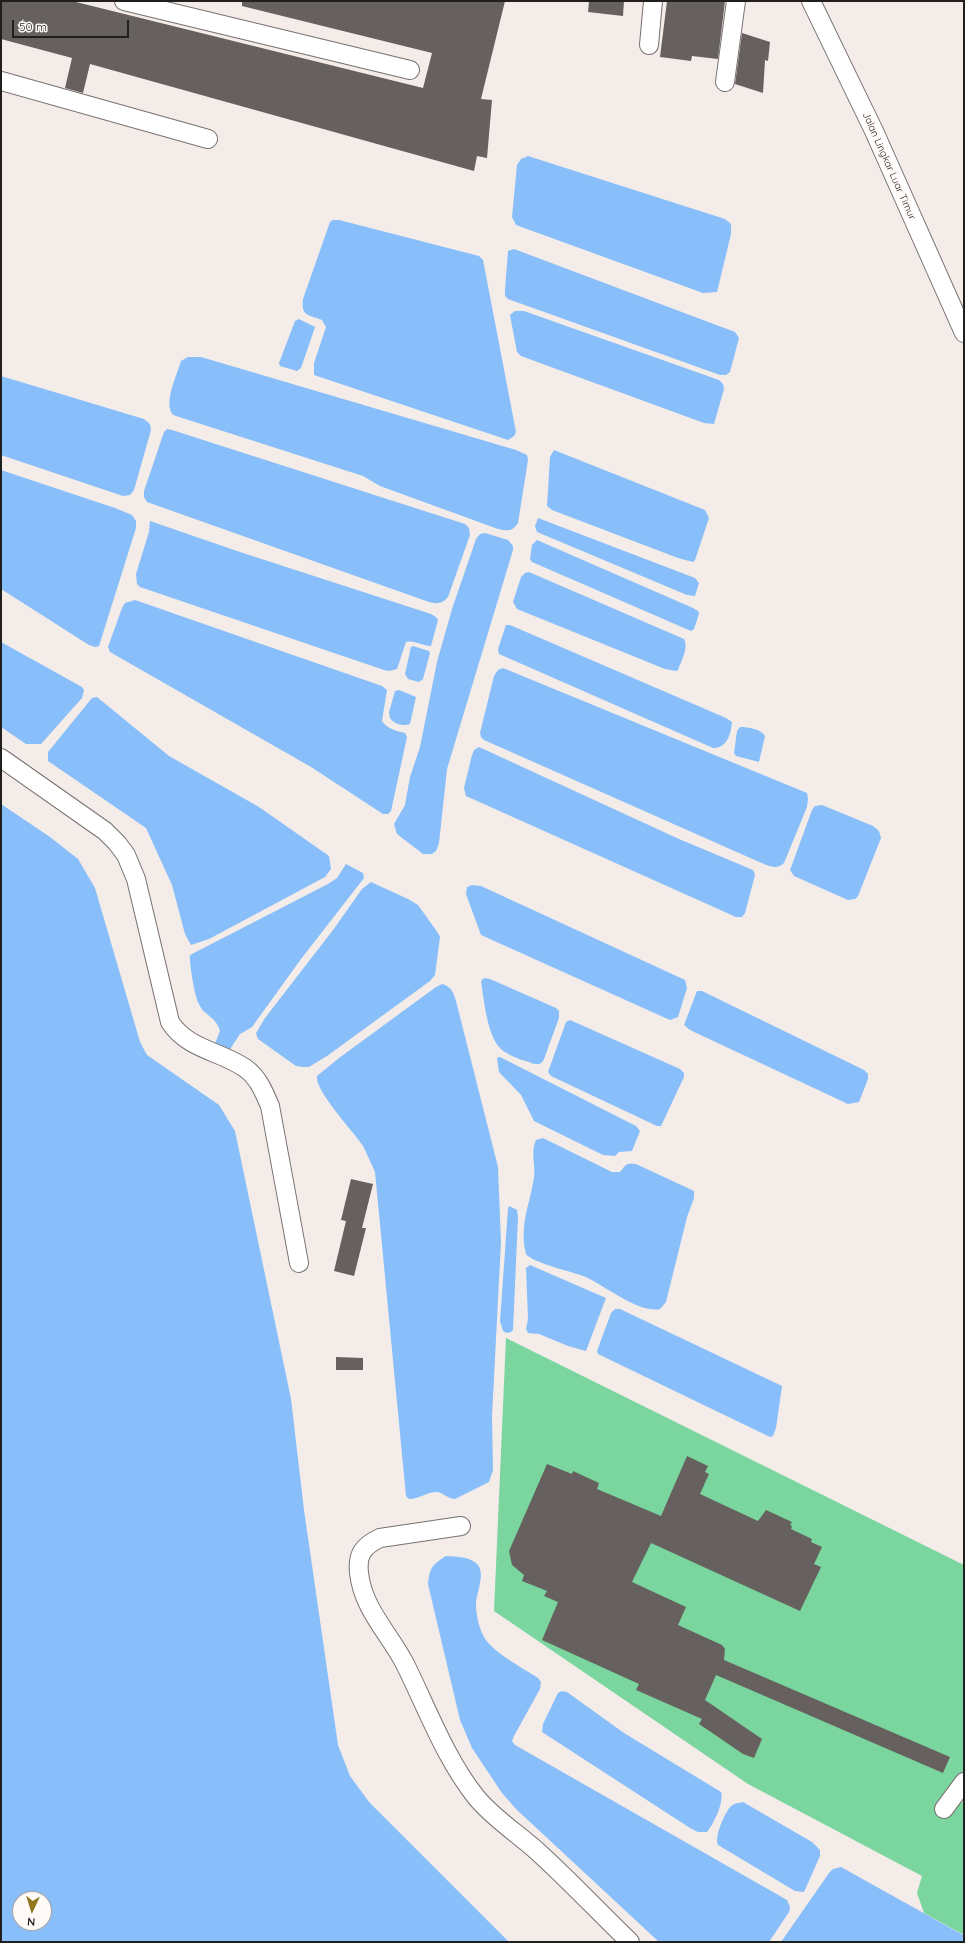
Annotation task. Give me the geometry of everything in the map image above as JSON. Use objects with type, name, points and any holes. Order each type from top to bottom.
[{"type":"street","points":[[124,1],[410,70]]},
{"type":"street","points":[[649,46],[654,1]]},
{"type":"street","points":[[724,82],[736,1]]},
{"type":"street","name":"Jalan Lingkar Luar Timur","points":[[811,1],[879,143],[964,333]]},
{"type":"street","points":[[1,81],[208,139]]},
{"type":"street","points":[[1,758],[105,831],[117,842],[126,855],[136,879],[170,1022],[175,1030],[186,1040],[244,1068],[259,1082],[270,1106],[299,1263]]},
{"type":"street","points":[[462,1526],[380,1538],[368,1543],[361,1552],[358,1562],[361,1589],[365,1600],[372,1614],[384,1628],[404,1663],[449,1754],[476,1797],[493,1815],[537,1852],[630,1942]]},
{"type":"street","points":[[944,1810],[964,1782]]},
{"type":"green space","points":[[506,1338],[964,1565],[964,1782],[953,1797],[964,1803],[964,1935],[924,1913],[917,1893],[922,1876],[748,1784],[494,1611]]},
{"type":"water","points":[[528,156],[725,219],[731,224],[731,234],[717,292],[703,293],[516,225],[512,217],[517,165],[521,159]]},
{"type":"water","points":[[333,220],[339,220],[479,256],[483,260],[516,432],[514,436],[508,440],[314,375],[314,363],[326,327],[322,320],[304,312],[303,299],[330,222]]},
{"type":"water","points":[[514,249],[735,332],[739,338],[730,372],[726,375],[720,375],[508,299],[505,296],[505,290],[508,251]]},
{"type":"water","points":[[515,311],[524,311],[719,380],[723,384],[724,389],[714,424],[704,423],[521,356],[517,352],[510,315]]},
{"type":"water","points":[[299,319],[315,327],[301,368],[297,371],[280,366],[279,363],[295,321]]},
{"type":"water","points":[[188,357],[201,357],[516,450],[527,455],[528,460],[518,523],[510,530],[498,529],[380,486],[363,476],[173,415],[170,410],[170,396],[181,361]]},
{"type":"water","points":[[1,376],[144,419],[150,424],[151,430],[134,490],[130,495],[123,496],[1,455]]},
{"type":"water","points":[[167,429],[465,524],[469,528],[470,535],[448,597],[439,603],[429,602],[147,502],[144,497],[144,491],[164,432]]},
{"type":"water","points":[[554,450],[705,510],[709,518],[695,560],[693,562],[678,558],[552,510],[547,506],[550,457]]},
{"type":"water","points":[[1,470],[115,508],[132,515],[136,521],[136,528],[99,646],[95,647],[89,645],[1,589]]},
{"type":"water","points":[[538,518],[695,578],[699,583],[695,596],[687,595],[537,532],[535,526]]},
{"type":"water","points":[[150,521],[431,614],[438,620],[431,646],[406,642],[397,669],[389,671],[384,670],[140,587],[137,584],[136,574],[149,532]]},
{"type":"water","points":[[485,533],[508,540],[513,546],[513,550],[447,769],[439,843],[436,851],[432,854],[423,854],[397,834],[394,824],[405,805],[410,777],[420,747],[437,662],[452,609],[476,539],[480,534]]},
{"type":"water","points":[[537,540],[693,608],[698,611],[699,614],[694,629],[691,631],[532,562],[530,559],[532,545]]},
{"type":"water","points":[[529,572],[684,639],[686,646],[683,659],[678,670],[665,669],[517,609],[513,602],[521,577],[525,573]]},
{"type":"water","points":[[135,600],[382,686],[387,690],[382,721],[389,728],[405,733],[407,737],[391,811],[388,814],[383,814],[311,767],[110,652],[108,647],[122,608],[125,603]]},
{"type":"water","points":[[506,625],[510,625],[726,718],[732,722],[731,731],[727,740],[722,746],[713,748],[499,654],[498,649]]},
{"type":"water","points":[[1,642],[82,687],[84,690],[82,698],[41,744],[26,744],[1,727]]},
{"type":"water","points":[[413,646],[429,651],[430,653],[423,679],[419,682],[408,679],[405,674],[411,647]]},
{"type":"water","points":[[503,668],[807,793],[807,807],[784,863],[778,867],[764,864],[484,740],[480,733],[494,676],[498,670]]},
{"type":"water","points":[[399,690],[416,697],[410,724],[399,724],[390,718],[389,712],[395,691]]},
{"type":"water","points":[[97,697],[169,756],[259,807],[329,856],[331,869],[325,877],[209,939],[191,945],[185,934],[172,885],[146,828],[48,761],[48,752],[92,698]]},
{"type":"water","points":[[740,727],[757,730],[765,736],[759,762],[736,756],[734,753],[737,731]]},
{"type":"water","points":[[479,747],[679,839],[753,870],[755,875],[745,913],[742,917],[736,917],[466,796],[464,788],[472,755],[474,750]]},
{"type":"water","points":[[1,804],[50,837],[78,859],[95,888],[140,1042],[147,1055],[219,1105],[235,1131],[291,1399],[304,1510],[338,1745],[350,1776],[369,1802],[509,1942],[1,1942]]},
{"type":"water","points":[[822,805],[873,826],[879,831],[881,838],[858,896],[855,899],[848,900],[794,876],[790,870],[812,810],[815,806]]},
{"type":"water","points":[[346,864],[363,873],[364,878],[301,959],[252,1027],[240,1034],[227,1054],[214,1046],[220,1031],[216,1022],[201,1008],[197,1000],[190,965],[190,955],[328,884],[337,878]]},
{"type":"water","points":[[371,882],[418,905],[438,933],[440,937],[435,975],[430,981],[327,1056],[309,1067],[296,1066],[258,1039],[256,1033],[265,1018],[333,930],[362,889]]},
{"type":"water","points":[[472,885],[481,886],[685,980],[687,988],[678,1017],[670,1020],[481,935],[466,894],[467,887]]},
{"type":"water","points":[[484,978],[490,979],[556,1008],[559,1011],[559,1018],[544,1059],[541,1063],[534,1064],[514,1057],[501,1049],[496,1043],[489,1027],[485,1007],[481,981]]},
{"type":"water","points":[[442,984],[452,990],[456,1001],[498,1167],[501,1242],[492,1416],[493,1470],[489,1482],[455,1499],[437,1492],[409,1499],[406,1496],[375,1172],[363,1146],[328,1101],[318,1082],[317,1076],[339,1058]]},
{"type":"water","points":[[697,991],[702,991],[864,1070],[868,1074],[868,1079],[859,1102],[848,1104],[690,1030],[684,1025]]},
{"type":"water","points":[[570,1020],[680,1069],[684,1073],[684,1077],[661,1126],[657,1126],[551,1076],[548,1072],[566,1022]]},
{"type":"water","points":[[500,1057],[636,1126],[640,1131],[632,1151],[619,1152],[615,1156],[603,1155],[534,1121],[521,1095],[499,1072],[497,1058]]},
{"type":"water","points":[[543,1138],[612,1172],[620,1172],[625,1166],[633,1163],[694,1191],[694,1198],[687,1217],[666,1302],[660,1309],[643,1308],[588,1278],[536,1261],[526,1254],[524,1243],[524,1224],[534,1177],[533,1150],[536,1140]]},
{"type":"water","points":[[509,1206],[517,1210],[518,1217],[513,1330],[507,1333],[503,1331],[500,1321]]},
{"type":"water","points":[[530,1265],[606,1298],[586,1351],[568,1346],[539,1334],[528,1333],[526,1329],[528,1319],[526,1268]]},
{"type":"water","points":[[615,1309],[620,1309],[782,1386],[776,1428],[773,1436],[770,1437],[598,1354],[597,1351],[611,1313]]},
{"type":"water","points":[[446,1556],[461,1557],[476,1563],[481,1572],[481,1577],[476,1599],[476,1608],[479,1626],[484,1637],[494,1649],[538,1678],[541,1682],[540,1689],[514,1736],[512,1741],[515,1745],[787,1900],[790,1907],[789,1912],[769,1942],[659,1942],[516,1809],[502,1793],[472,1748],[460,1720],[428,1584],[432,1567]]},
{"type":"water","points":[[562,1691],[567,1692],[624,1733],[721,1792],[722,1797],[720,1807],[713,1824],[707,1832],[698,1832],[690,1828],[542,1732],[543,1724],[558,1693]]},
{"type":"water","points":[[743,1802],[812,1842],[820,1850],[820,1856],[804,1892],[795,1891],[718,1845],[717,1841],[719,1831],[726,1814],[731,1806]]},
{"type":"water","points":[[841,1867],[963,1935],[964,1942],[781,1942],[829,1873],[833,1869]]},
{"type":"building","points":[[1,1],[72,1],[423,88],[432,53],[242,6],[242,1],[505,1],[481,99],[492,100],[487,158],[477,156],[474,171],[90,64],[83,93],[65,88],[72,58],[1,39]]},
{"type":"building","points":[[589,1],[624,1],[623,16],[588,12]]},
{"type":"building","points":[[667,1],[725,1],[718,59],[692,56],[691,61],[660,57]]},
{"type":"building","points":[[742,33],[770,42],[768,61],[765,60],[763,93],[735,84]]},
{"type":"building","points":[[351,1179],[373,1184],[362,1228],[366,1228],[354,1276],[334,1271],[346,1221],[341,1220]]},
{"type":"building","points":[[336,1357],[363,1358],[363,1370],[336,1370]]},
{"type":"building","points":[[687,1456],[708,1466],[705,1472],[709,1474],[700,1494],[758,1521],[766,1510],[792,1522],[790,1525],[792,1526],[791,1529],[812,1539],[811,1542],[822,1547],[814,1564],[821,1567],[800,1611],[651,1543],[632,1582],[686,1607],[678,1625],[722,1645],[725,1649],[724,1660],[950,1757],[943,1773],[716,1675],[705,1700],[762,1739],[754,1758],[743,1754],[699,1724],[702,1719],[636,1690],[639,1684],[542,1640],[558,1602],[544,1596],[547,1591],[522,1581],[524,1575],[512,1565],[509,1551],[547,1464],[572,1474],[573,1471],[599,1483],[597,1489],[661,1516]]}]
